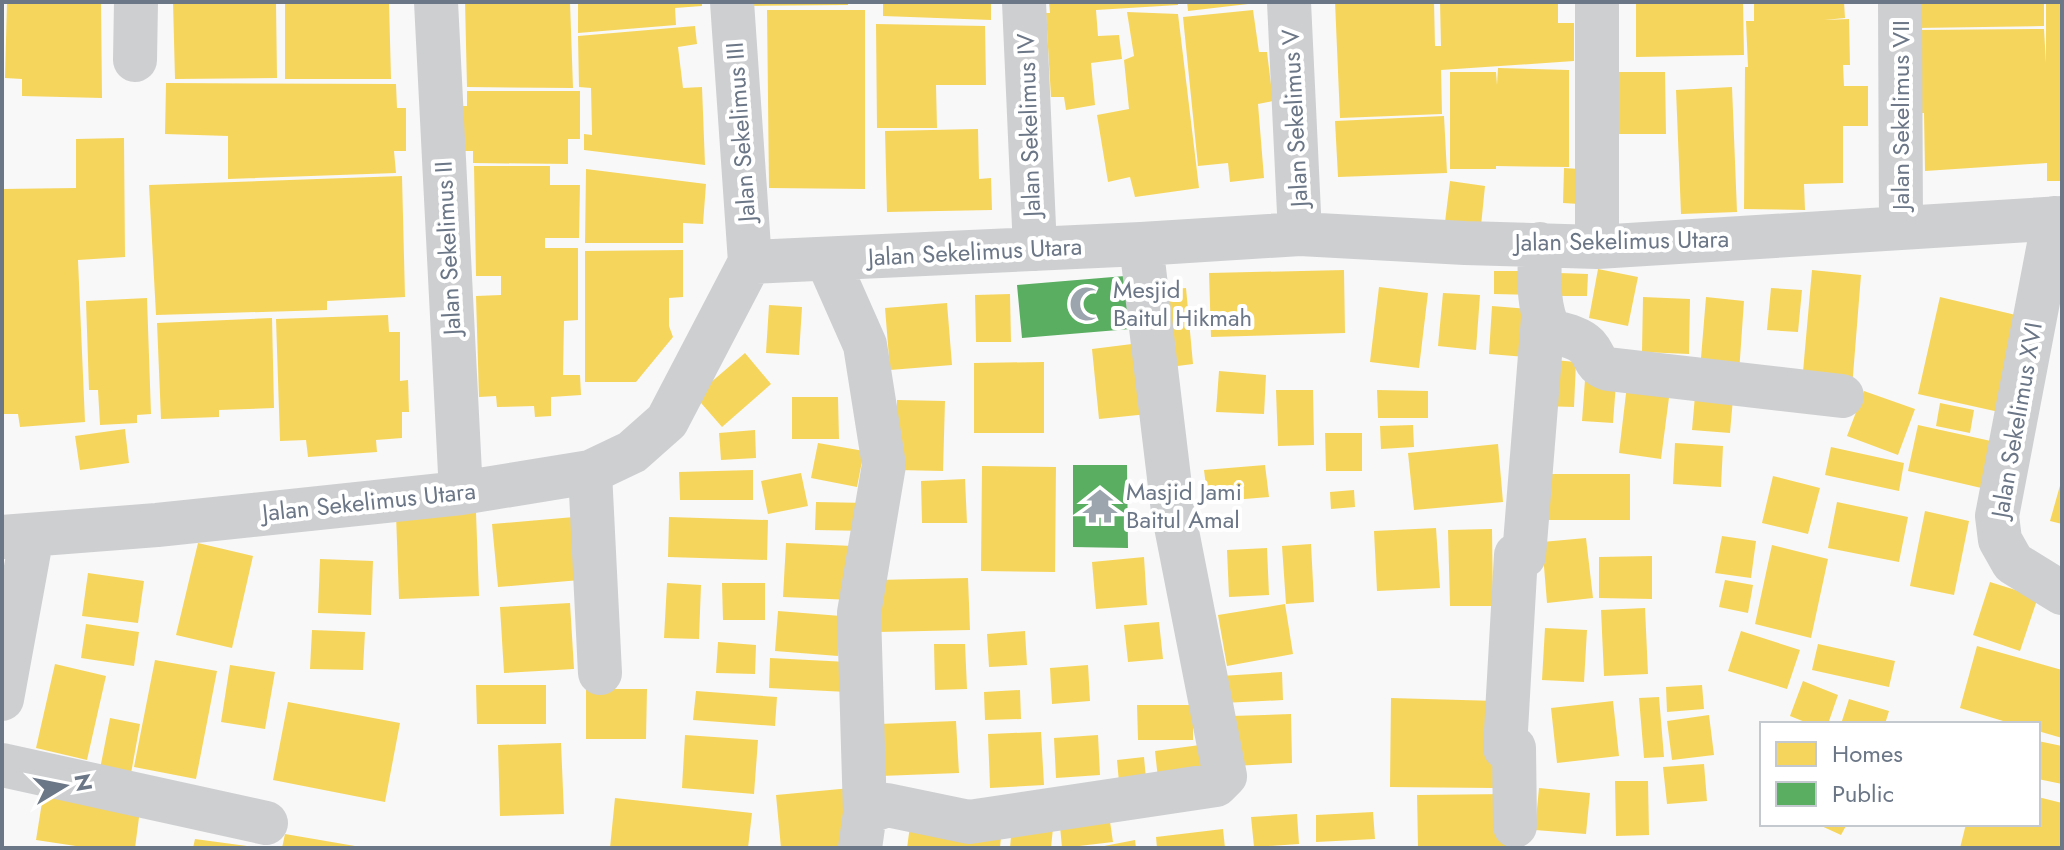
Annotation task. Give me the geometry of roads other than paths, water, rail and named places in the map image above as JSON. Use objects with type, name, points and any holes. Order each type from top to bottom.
[{"type":"street","points":[[135,60],[136,2]]},
{"type":"street","name":"Jalan Sekelimus II","points":[[436,2],[461,493]]},
{"type":"street","name":"Jalan Sekelimus III","points":[[732,2],[750,262]]},
{"type":"street","name":"Jalan Sekelimus IV","points":[[1024,2],[1035,249]]},
{"type":"street","name":"Jalan Sekelimus V","points":[[1289,2],[1300,234]]},
{"type":"street","points":[[1597,2],[1597,247]]},
{"type":"street","name":"Jalan Sekelimus VII","points":[[1900,2],[1901,228]]},
{"type":"street","name":"Jalan Sekelimus Utara","points":[[17,536],[157,525],[461,493],[590,472],[632,452],[667,421],[750,262],[1300,234],[1597,247],[2058,218]]},
{"type":"street","name":"Jalan Sekelimus XVI","points":[[2058,218],[1997,516],[2000,540],[2013,563],[2062,593]]},
{"type":"street","points":[[862,831],[887,805],[969,822],[1216,785],[1225,776],[1173,511],[1141,244]]},
{"type":"street","points":[[1515,826],[1514,748],[1505,748],[1516,555],[1524,556],[1543,318],[1540,244]]},
{"type":"street","points":[[827,259],[865,345],[884,465],[859,613],[862,831]]},
{"type":"street","points":[[1543,318],[1550,331],[1577,339],[1587,346],[1598,365],[1608,369],[1842,396]]},
{"type":"street","points":[[590,472],[600,673]]},
{"type":"street","points":[[2,699],[17,536]]},
{"type":"street","points":[[2,765],[266,823]]},
{"type":"place","name":"Mesjid Baitul Hikmah","points":[[1087,304]]},
{"type":"place","name":"Masjid Jami Baitul Amal","points":[[1100,506]]}]
